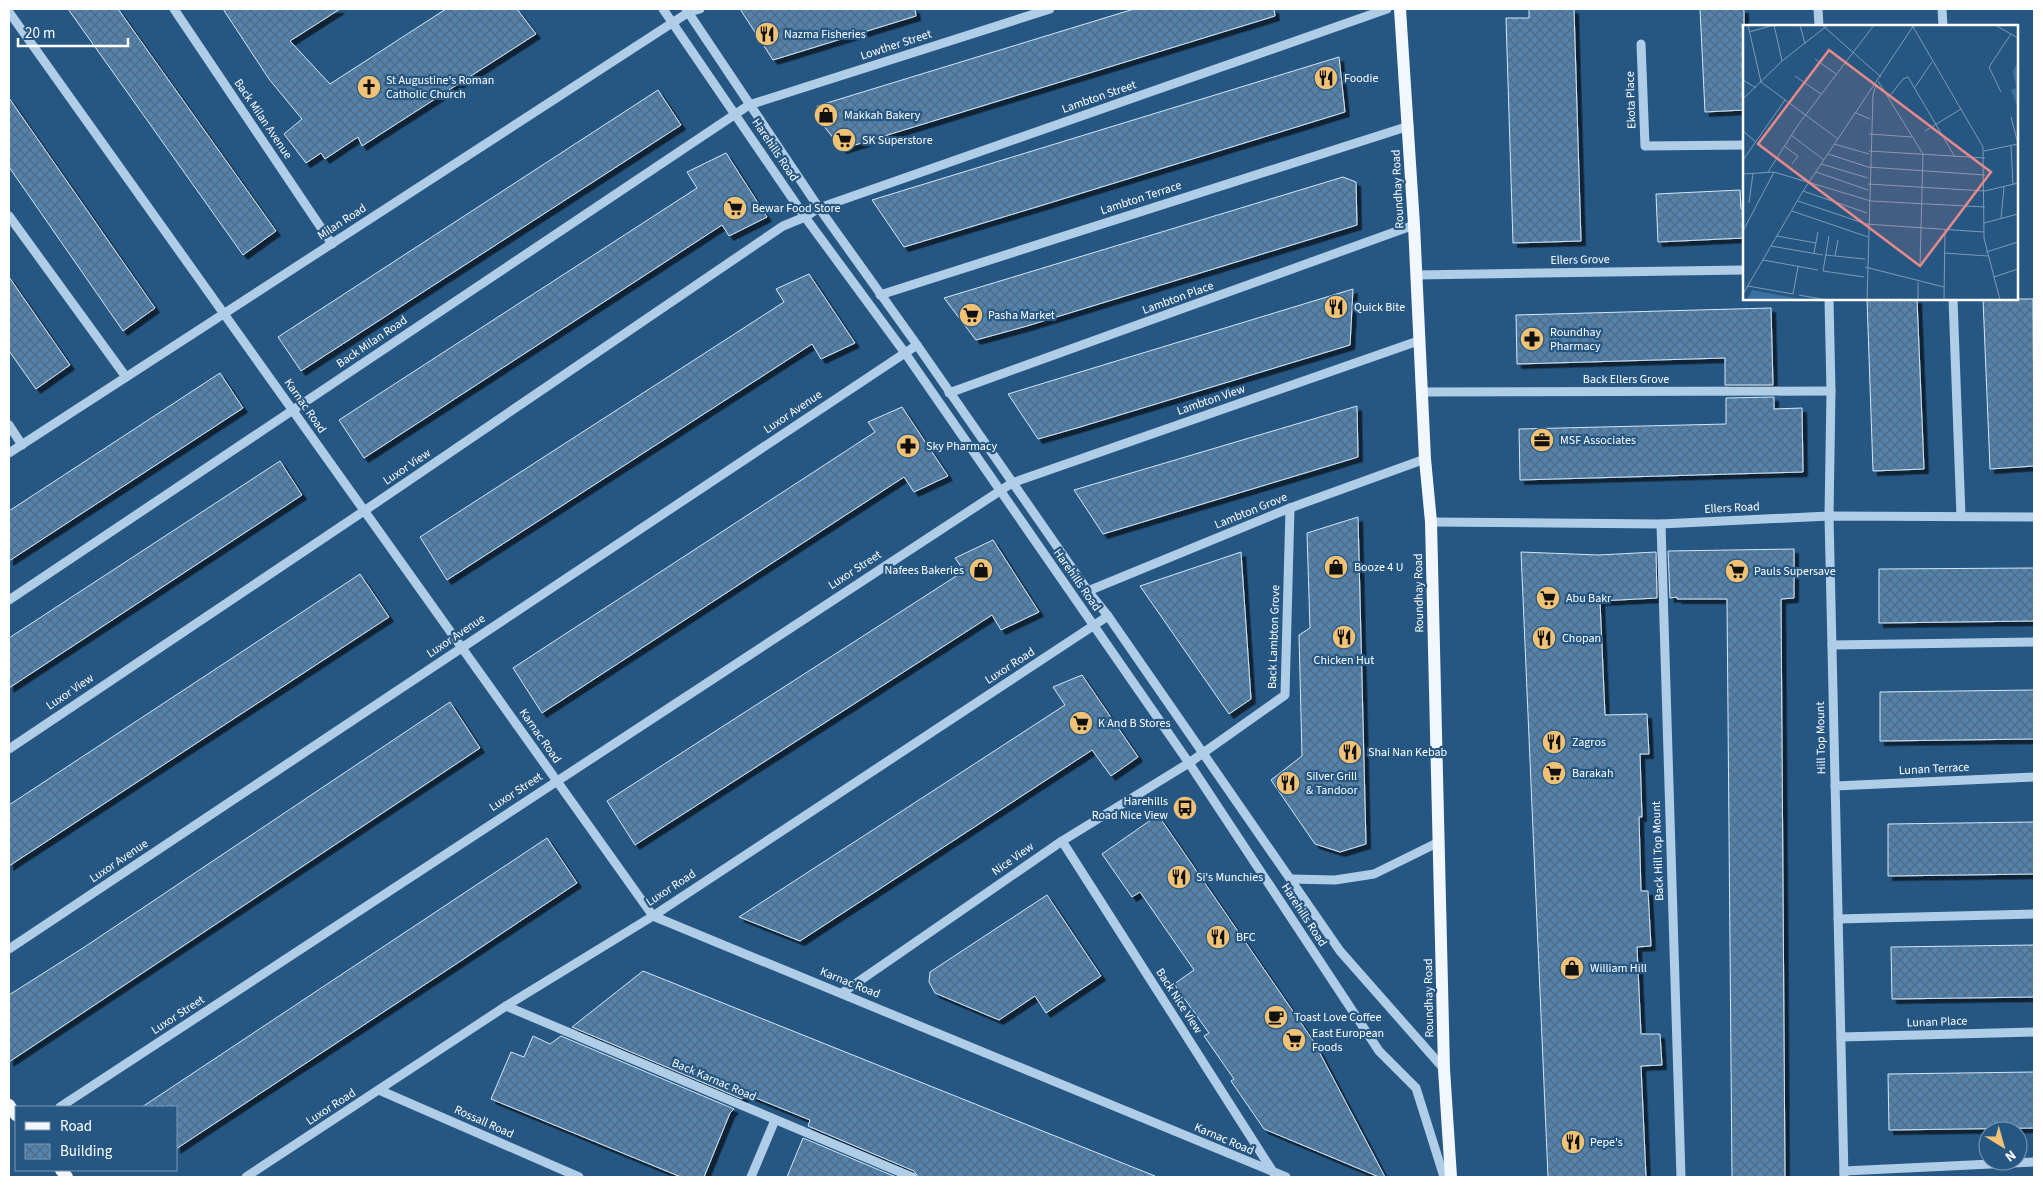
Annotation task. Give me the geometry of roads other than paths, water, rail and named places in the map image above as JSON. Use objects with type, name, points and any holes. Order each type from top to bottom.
[{"type":"main road","name":"Roundhay Road","points":[[1400,9],[1409,126],[1425,459],[1431,522],[1444,1069],[1451,1177]]},
{"type":"street","name":"Back Milan Avenue","points":[[174,9],[332,244]]},
{"type":"street","name":"Harehills Road","points":[[663,9],[805,217],[905,353],[1189,763],[1379,1051],[1416,1088],[1444,1177]]},
{"type":"street","name":"Milan Road","points":[[9,453],[673,23],[687,11],[700,9]]},
{"type":"street","name":"Lowther Street","points":[[750,104],[1050,9]]},
{"type":"street","name":"Lambton Street","points":[[819,208],[1387,9]]},
{"type":"street","points":[[1818,9],[1819,25]]},
{"type":"street","points":[[1942,9],[1943,25]]},
{"type":"street","name":"Harehills Road","points":[[687,11],[819,208],[1088,591],[1108,616],[1340,951],[1444,1069]]},
{"type":"street","name":"Karnac Road","points":[[9,12],[653,916],[842,993],[1275,1176],[1286,1177]]},
{"type":"street","name":"Ekota Place","points":[[1641,44],[1645,146],[1743,145]]},
{"type":"street","name":"Back Milan Road","points":[[9,600],[750,104]]},
{"type":"street","name":"Lambton Terrace","points":[[880,294],[1409,126]]},
{"type":"street","name":"Luxor View","points":[[9,748],[364,511],[783,226],[805,217],[819,208]]},
{"type":"street","points":[[9,216],[126,377]]},
{"type":"street","name":"Lambton Place","points":[[949,393],[1414,226]]},
{"type":"street","name":"Ellers Grove","points":[[1416,275],[1743,270]]},
{"type":"street","name":"Hill Top Mount","points":[[1828,300],[1831,391],[1829,516],[1844,1174]]},
{"type":"street","points":[[1953,300],[1961,516]]},
{"type":"street","name":"Lambton View","points":[[1012,483],[1418,341]]},
{"type":"street","name":"Luxor Avenue","points":[[9,949],[917,345]]},
{"type":"street","name":"Back Ellers Grove","points":[[1421,392],[1831,391]]},
{"type":"street","points":[[9,425],[22,445]]},
{"type":"street","name":"Lambton Grove","points":[[1088,591],[1290,508],[1425,459]]},
{"type":"street","name":"Luxor Street","points":[[62,1106],[556,780],[1012,483]]},
{"type":"street","name":"Back Lambton Grove","points":[[1203,754],[1286,695],[1290,508]]},
{"type":"street","name":"Ellers Road","points":[[1431,522],[1661,524],[1829,516],[2034,517]]},
{"type":"street","name":"Back Hill Top Mount","points":[[1661,524],[1680,1177]]},
{"type":"street","name":"Luxor Road","points":[[247,1177],[506,1006],[653,916],[1108,616]]},
{"type":"street","points":[[1832,645],[2034,642]]},
{"type":"street","name":"Nice View","points":[[842,993],[1062,841],[1203,754]]},
{"type":"street","name":"Lunan Terrace","points":[[1835,786],[2034,777]]},
{"type":"street","name":"Back Nice View","points":[[1062,841],[1275,1176]]},
{"type":"street","points":[[1291,879],[1334,880],[1374,874],[1438,842]]},
{"type":"street","points":[[1838,919],[2034,914]]},
{"type":"street","name":"Back Karnac Road","points":[[506,1006],[912,1177]]},
{"type":"street","name":"Lunan Place","points":[[1841,1037],[2034,1032]]},
{"type":"street","name":"Rossall Road","points":[[379,1090],[580,1177]]},
{"type":"street","points":[[751,1177],[775,1120]]},
{"type":"street","points":[[1844,1174],[2034,1162]]},
{"type":"place","name":"Nazma Fisheries","points":[[767,34]]},
{"type":"place","name":"Foodie","points":[[1326,78]]},
{"type":"place","name":"St Augustine's Roman Catholic Church","points":[[369,87]]},
{"type":"place","name":"Makkah Bakery","points":[[826,115]]},
{"type":"place","name":"SK Superstore","points":[[844,140]]},
{"type":"place","name":"Bewar Food Store","points":[[735,208]]},
{"type":"place","name":"Quick Bite","points":[[1336,307]]},
{"type":"place","name":"Pasha Market","points":[[971,315]]},
{"type":"place","name":"Roundhay Pharmacy","points":[[1532,339]]},
{"type":"place","name":"MSF Associates","points":[[1542,440]]},
{"type":"place","name":"Sky Pharmacy","points":[[908,446]]},
{"type":"place","name":"Booze 4 U","points":[[1336,567]]},
{"type":"place","name":"Nafees Bakeries","points":[[981,570]]},
{"type":"place","name":"Pauls Supersave","points":[[1737,571]]},
{"type":"place","name":"Abu Bakr","points":[[1548,598]]},
{"type":"place","name":"Chicken Hut","points":[[1344,637]]},
{"type":"place","name":"Chopan","points":[[1544,638]]},
{"type":"place","name":"K And B Stores","points":[[1081,723]]},
{"type":"place","name":"Zagros","points":[[1554,742]]},
{"type":"place","name":"Shai Nan Kebab","points":[[1350,752]]},
{"type":"place","name":"Barakah","points":[[1554,773]]},
{"type":"place","name":"Silver Grill & Tandoor","points":[[1288,783]]},
{"type":"place","name":"Harehills Road Nice View","points":[[1185,808]]},
{"type":"place","name":"Si's Munchies","points":[[1179,877]]},
{"type":"place","name":"BFC","points":[[1218,937]]},
{"type":"place","name":"William Hill","points":[[1572,968]]},
{"type":"place","name":"Toast Love Coffee","points":[[1276,1017]]},
{"type":"place","name":"East European Foods","points":[[1294,1040]]},
{"type":"place","name":"Pepe's","points":[[1573,1142]]}]
